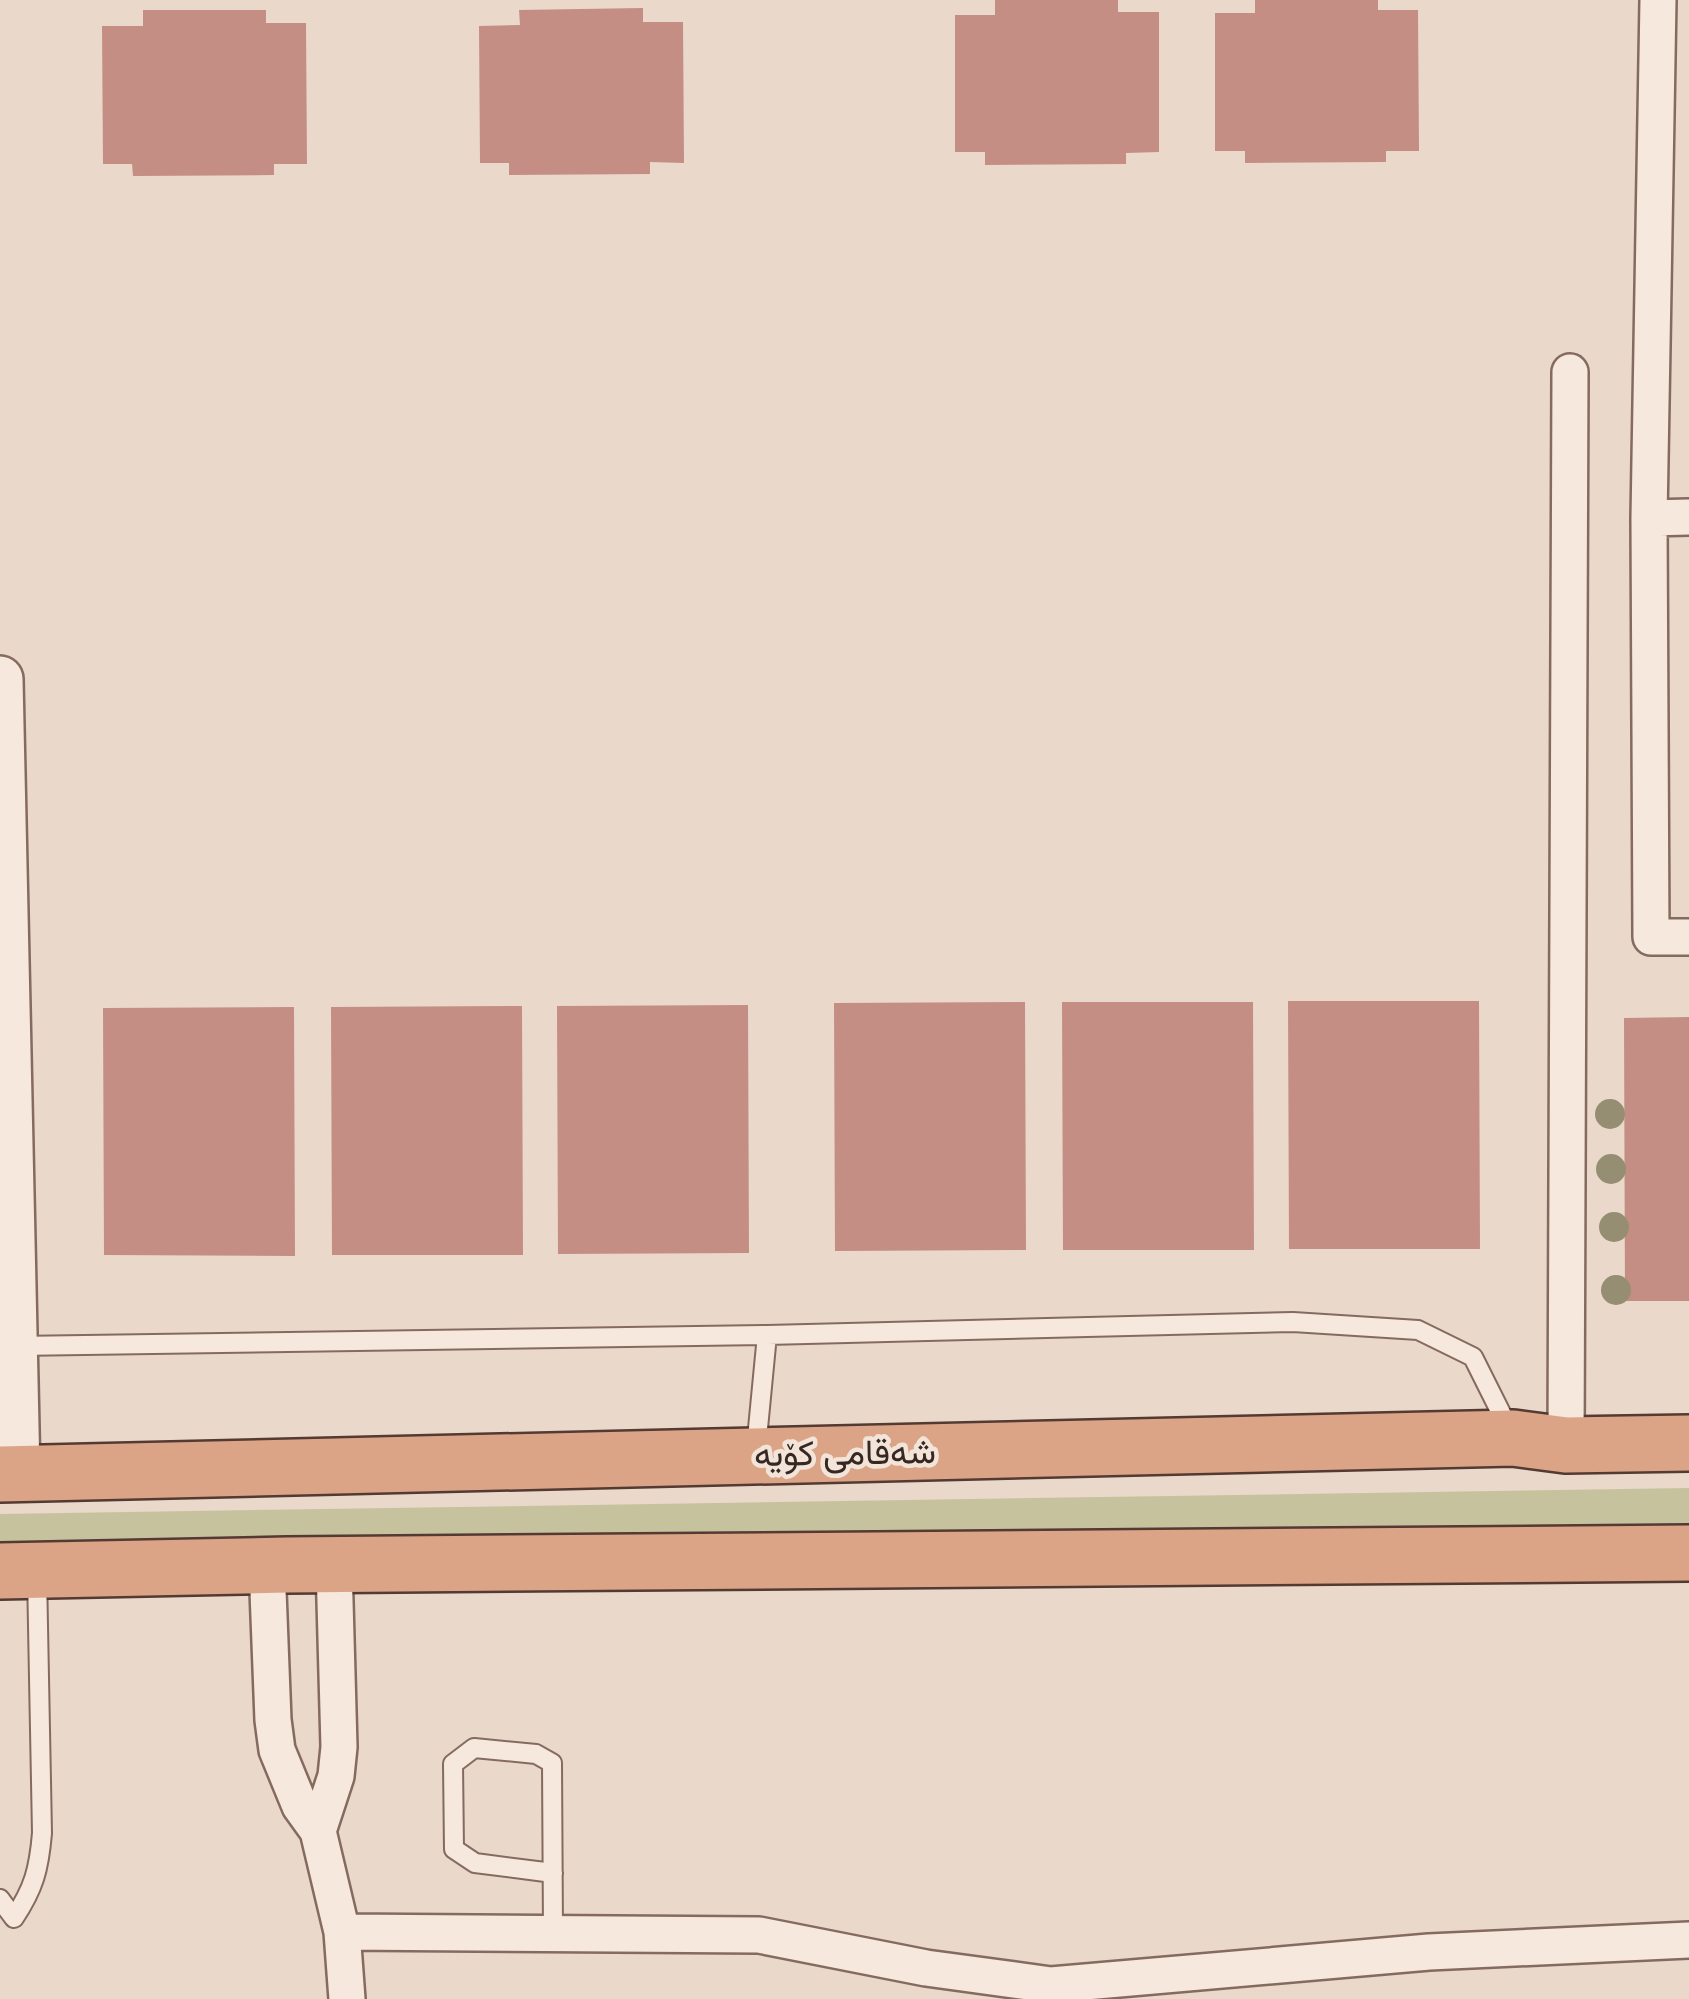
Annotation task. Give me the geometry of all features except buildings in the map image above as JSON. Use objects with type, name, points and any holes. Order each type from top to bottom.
[{"type":"highway","name":"شەقامی کۆیە","points":[[8,1474],[755,1456],[1540,1442],[1689,1443]]},
{"type":"highway","points":[[18,1570],[1689,1553]]},
{"type":"street","points":[[1658,0],[1649,518],[1651,937],[1689,937]]},
{"type":"street","points":[[1540,1442],[1570,372]]},
{"type":"street","points":[[1649,518],[1689,518]]},
{"type":"street","points":[[0,679],[8,1474]]},
{"type":"street","points":[[318,1831],[336,1776],[339,1747],[334,1564]]},
{"type":"street","points":[[267,1565],[273,1720],[278,1750],[286,1779],[318,1831],[342,1932],[346,1999]]},
{"type":"street","points":[[342,1932],[759,1935],[926,1968],[1051,1985],[1428,1952],[1689,1940]]},
{"type":"lane","points":[[6,1346],[767,1336],[1293,1322],[1418,1330],[1474,1357],[1540,1442]]},
{"type":"lane","points":[[755,1456],[767,1336]]},
{"type":"lane","points":[[0,1899],[14,1918],[32,1890],[42,1833],[18,1570]]},
{"type":"lane","points":[[553,1873],[474,1863],[454,1849],[453,1764],[474,1748],[536,1754],[552,1763],[553,1873],[553,1932]]},
{"type":"shaded area","points":[[1689,1488],[1689,1525],[0,1549],[0,1514]]}]
